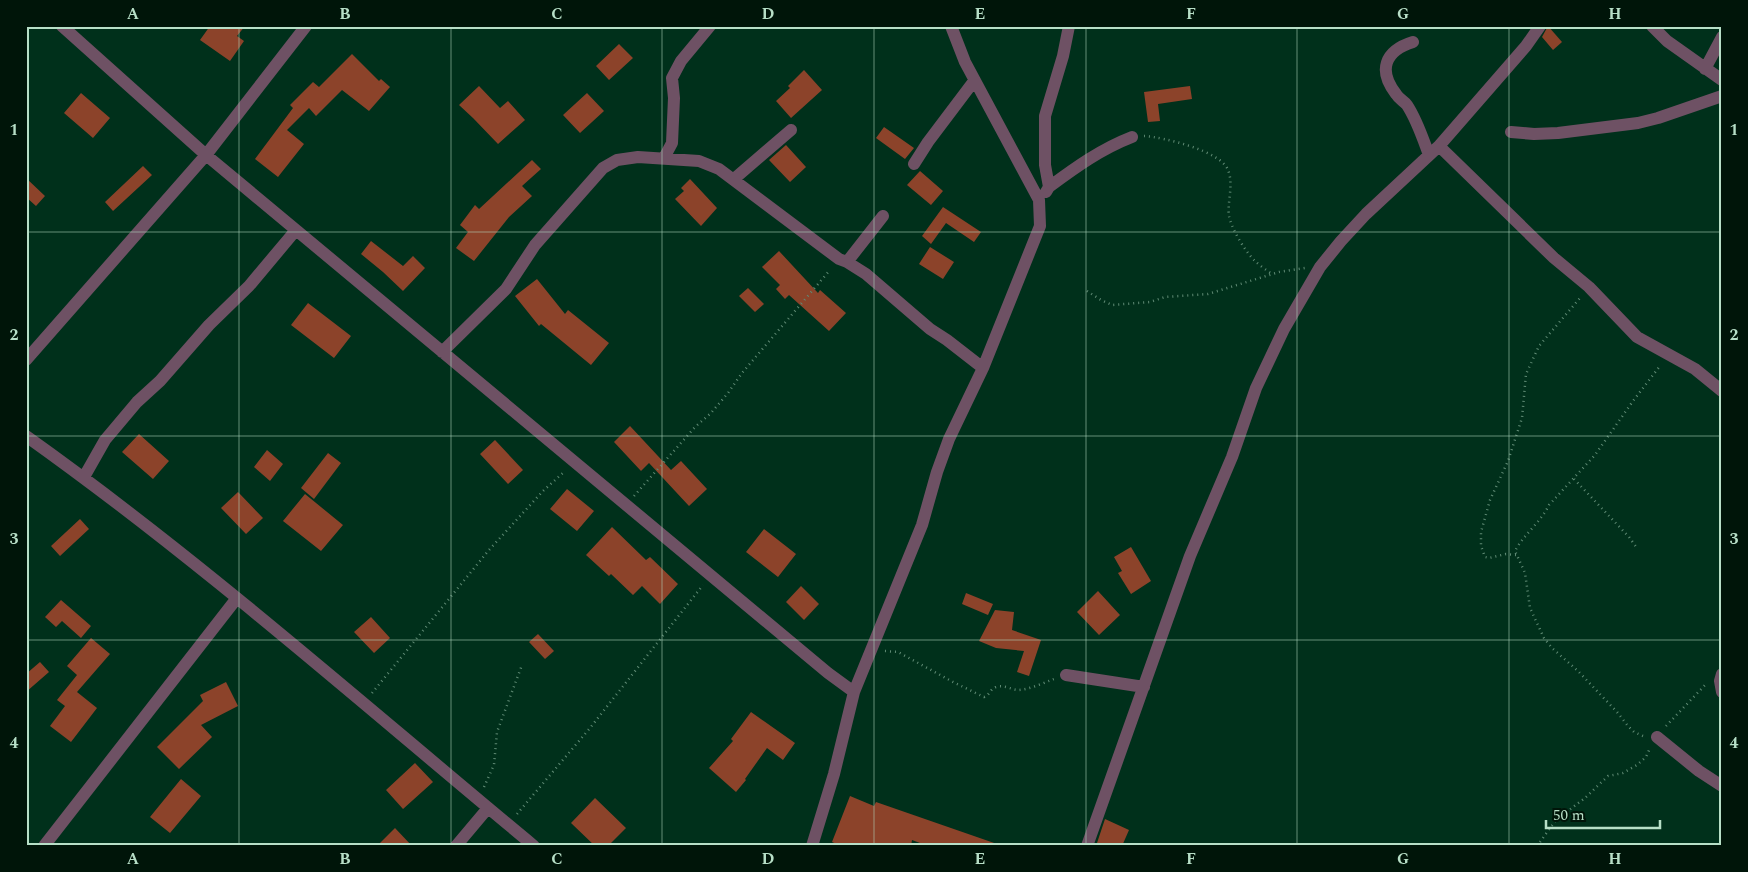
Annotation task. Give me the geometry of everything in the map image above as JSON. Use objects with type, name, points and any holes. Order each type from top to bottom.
[{"type":"street","points":[[62,26],[206,156],[828,673],[854,692]]},
{"type":"street","points":[[26,360],[206,156],[306,26]]},
{"type":"street","points":[[664,158],[672,142],[674,98],[672,78],[681,62],[710,26]]},
{"type":"street","points":[[812,846],[834,774],[854,692],[922,525],[937,472],[949,439],[983,368],[1040,226],[1040,200],[974,81],[951,26]]},
{"type":"street","points":[[1049,187],[1045,165],[1045,116],[1063,56],[1069,26]]},
{"type":"street","points":[[1087,846],[1190,556],[1232,458],[1256,388],[1284,329],[1320,267],[1366,214],[1439,146],[1526,46],[1540,26]]},
{"type":"street","points":[[1652,26],[1667,41],[1722,80]]},
{"type":"street","points":[[1705,69],[1722,37]]},
{"type":"street","points":[[1413,42],[1393,52],[1387,60],[1385,70],[1390,85],[1407,104],[1429,155]]},
{"type":"street","points":[[914,164],[928,142],[974,81]]},
{"type":"street","points":[[1511,132],[1534,134],[1558,133],[1638,123],[1722,96]]},
{"type":"street","points":[[734,180],[791,130]]},
{"type":"street","points":[[1040,200],[1049,187],[1095,154],[1116,143],[1132,138]]},
{"type":"street","points":[[1439,146],[1554,258],[1589,287],[1637,337],[1695,369],[1722,391]]},
{"type":"street","points":[[442,352],[506,288],[535,245],[603,168],[617,160],[627,158],[664,158],[699,161],[710,165],[734,180],[843,261],[866,274],[930,328],[962,350],[983,368]]},
{"type":"street","points":[[843,261],[883,216]]},
{"type":"street","points":[[84,477],[105,440],[137,402],[160,381],[209,324],[248,286],[296,230]]},
{"type":"street","points":[[26,436],[84,477],[237,598],[534,846]]},
{"type":"street","points":[[44,846],[237,598]]},
{"type":"street","points":[[1722,674],[1720,681],[1722,692]]},
{"type":"street","points":[[1066,675],[1144,687]]},
{"type":"street","points":[[1656,738],[1722,786]]},
{"type":"street","points":[[456,846],[488,808]]},
{"type":"path","points":[[1132,138],[1146,136],[1184,144],[1215,156],[1225,164],[1228,170],[1230,185],[1229,216],[1235,230],[1253,259],[1272,274]]},
{"type":"path","points":[[626,505],[695,427],[711,413],[788,316],[843,261]]},
{"type":"path","points":[[1087,291],[1112,305],[1150,302],[1165,297],[1208,294],[1272,274],[1320,267]]},
{"type":"path","points":[[1516,555],[1506,554],[1490,558],[1485,557],[1482,551],[1481,539],[1484,519],[1490,500],[1511,452],[1522,418],[1526,374],[1532,359],[1539,346],[1589,287]]},
{"type":"path","points":[[1656,738],[1634,732],[1578,671],[1552,648],[1544,638],[1530,608],[1525,573],[1515,551],[1527,532],[1595,455],[1668,354]]},
{"type":"path","points":[[363,704],[505,531],[542,491],[576,462]]},
{"type":"path","points":[[1574,478],[1637,548]]},
{"type":"path","points":[[509,825],[590,728],[711,575]]},
{"type":"path","points":[[871,652],[898,652],[984,697],[988,696],[995,687],[1003,686],[1012,690],[1022,690],[1066,675]]},
{"type":"path","points":[[477,799],[488,781],[494,765],[497,732],[522,665]]},
{"type":"path","points":[[1537,846],[1548,834],[1556,820],[1586,798],[1608,776],[1627,772],[1646,757],[1656,738],[1707,682],[1722,674]]},
{"type":"building","points":[[210,26],[245,26],[237,36],[244,41],[230,61],[200,40]]},
{"type":"building","points":[[1548,26],[1562,42],[1553,50],[1542,37]]},
{"type":"building","points":[[619,44],[633,58],[609,80],[596,66]]},
{"type":"building","points":[[352,54],[379,81],[381,79],[390,87],[369,111],[342,90],[316,116],[309,108],[287,130],[304,144],[278,177],[255,159],[293,108],[290,105],[313,82],[319,87]]},
{"type":"building","points":[[804,70],[822,90],[791,118],[776,101],[790,88],[788,86]]},
{"type":"building","points":[[479,86],[500,108],[508,101],[525,120],[498,144],[459,105]]},
{"type":"building","points":[[1190,86],[1192,99],[1158,104],[1160,121],[1148,122],[1144,92]]},
{"type":"building","points":[[81,93],[110,118],[93,138],[64,113]]},
{"type":"building","points":[[587,93],[604,111],[580,133],[563,115]]},
{"type":"building","points":[[884,127],[914,148],[905,159],[876,138]]},
{"type":"building","points":[[786,145],[806,167],[790,182],[769,160]]},
{"type":"building","points":[[532,160],[541,169],[522,186],[532,196],[509,217],[474,261],[456,248],[468,232],[460,225],[475,205],[479,209]]},
{"type":"building","points":[[143,166],[152,175],[113,211],[105,202]]},
{"type":"building","points":[[920,171],[943,191],[931,205],[907,185]]},
{"type":"building","points":[[26,178],[45,196],[36,206],[26,197]]},
{"type":"building","points":[[690,179],[717,208],[701,226],[675,199],[684,191],[681,188]]},
{"type":"building","points":[[943,207],[981,232],[974,242],[946,223],[931,244],[922,236]]},
{"type":"building","points":[[371,241],[403,266],[413,256],[425,268],[403,291],[361,254]]},
{"type":"building","points":[[930,247],[954,262],[943,279],[919,264]]},
{"type":"building","points":[[779,251],[818,293],[820,290],[846,313],[829,331],[789,295],[785,299],[776,289],[780,285],[762,267]]},
{"type":"building","points":[[537,279],[565,314],[568,310],[609,343],[591,365],[541,324],[539,326],[515,296]]},
{"type":"building","points":[[748,288],[764,304],[755,312],[739,296]]},
{"type":"building","points":[[308,303],[351,336],[334,358],[291,325]]},
{"type":"building","points":[[630,426],[671,470],[681,461],[707,489],[689,506],[649,463],[641,471],[614,442]]},
{"type":"building","points":[[139,434],[169,461],[153,479],[122,452]]},
{"type":"building","points":[[495,440],[523,470],[508,484],[480,454]]},
{"type":"building","points":[[267,450],[283,464],[270,481],[254,467]]},
{"type":"building","points":[[328,453],[341,463],[314,499],[301,488]]},
{"type":"building","points":[[567,489],[594,511],[577,531],[550,509]]},
{"type":"building","points":[[238,492],[263,518],[246,534],[221,508]]},
{"type":"building","points":[[305,494],[343,525],[321,551],[283,521]]},
{"type":"building","points":[[80,519],[89,529],[60,556],[51,546]]},
{"type":"building","points":[[612,527],[646,560],[650,557],[678,584],[660,604],[642,586],[633,595],[611,574],[609,576],[586,555]]},
{"type":"building","points":[[764,529],[796,554],[778,577],[746,552]]},
{"type":"building","points":[[1131,547],[1151,581],[1131,594],[1118,573],[1122,571],[1114,557]]},
{"type":"building","points":[[801,586],[819,604],[804,620],[786,602]]},
{"type":"building","points":[[1098,591],[1120,615],[1099,635],[1077,612]]},
{"type":"building","points":[[966,593],[993,604],[988,615],[962,604]]},
{"type":"building","points":[[61,600],[91,626],[81,638],[62,621],[56,627],[45,617]]},
{"type":"building","points":[[995,610],[1014,612],[1012,630],[1041,640],[1029,676],[1017,672],[1024,651],[996,648],[979,641]]},
{"type":"building","points":[[371,617],[390,638],[374,653],[354,632]]},
{"type":"building","points":[[538,634],[554,651],[545,659],[529,642]]},
{"type":"building","points":[[91,638],[110,654],[77,692],[97,708],[71,742],[50,726],[65,706],[57,700],[77,675],[67,666]]},
{"type":"building","points":[[40,662],[49,672],[26,692],[26,674]]},
{"type":"building","points":[[226,682],[238,706],[201,725],[212,737],[179,769],[157,747],[203,701],[200,695]]},
{"type":"building","points":[[751,712],[795,743],[783,760],[767,748],[736,792],[709,768],[733,741],[731,739]]},
{"type":"building","points":[[415,763],[433,782],[403,809],[386,790]]},
{"type":"building","points":[[181,779],[201,796],[170,833],[150,817]]},
{"type":"building","points":[[850,796],[874,806],[876,802],[997,844],[997,846],[928,846],[912,840],[911,846],[841,846],[832,842]]},
{"type":"building","points":[[595,798],[626,828],[608,846],[595,846],[571,823]]},
{"type":"building","points":[[1105,819],[1129,830],[1122,846],[1096,846]]},
{"type":"building","points":[[395,828],[412,846],[377,846]]}]
